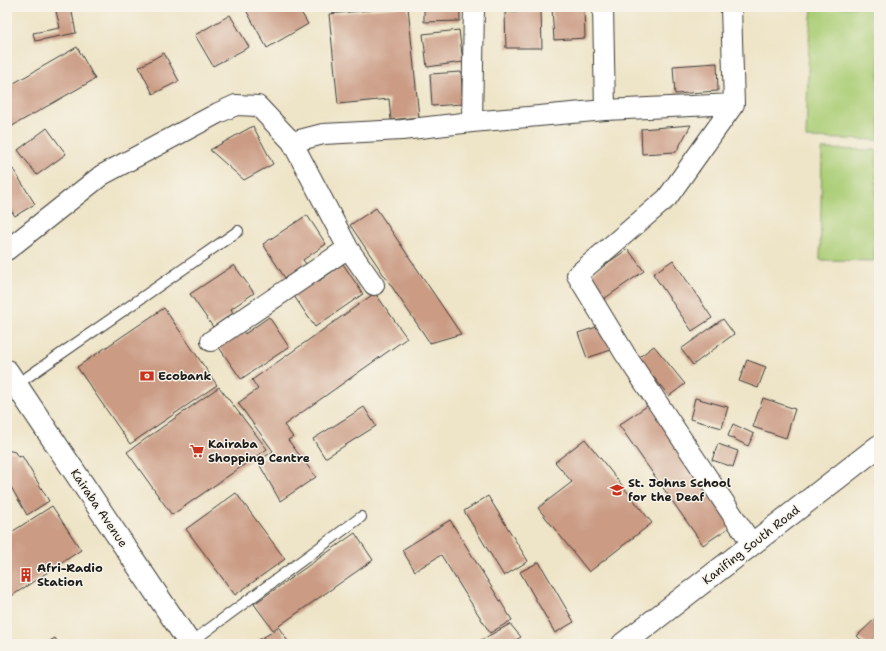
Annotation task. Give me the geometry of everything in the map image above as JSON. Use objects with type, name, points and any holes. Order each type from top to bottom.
[{"type":"street","points":[[472,122],[474,7]]},
{"type":"street","points":[[603,7],[605,110]]},
{"type":"street","points":[[731,7],[734,104],[667,198],[577,275],[625,354],[752,544]]},
{"type":"street","points":[[292,142],[323,134],[402,130],[605,110],[734,104]]},
{"type":"street","points":[[7,250],[102,175],[218,112],[236,105],[258,106],[292,142],[348,248],[374,285]]},
{"type":"street","points":[[211,341],[348,248]]},
{"type":"street","name":"Kairaba Avenue","points":[[11,378],[190,643]]},
{"type":"street","name":"Kanifing South Road","points":[[623,644],[879,446]]},
{"type":"lane","points":[[11,378],[238,231]]},
{"type":"lane","points":[[190,643],[361,517]]},
{"type":"green space","points":[[812,7],[879,7],[879,140],[806,138],[809,40]]},
{"type":"green space","points":[[822,149],[877,150],[874,261],[820,260]]},
{"type":"building","points":[[55,7],[71,7],[76,33],[35,41],[33,33],[60,28]]},
{"type":"building","points":[[251,7],[298,7],[308,24],[267,48],[246,10]]},
{"type":"building","points":[[408,7],[419,117],[391,120],[389,99],[338,104],[329,14]]},
{"type":"building","points":[[424,7],[460,7],[460,21],[424,22]]},
{"type":"building","points":[[505,7],[542,7],[542,9],[505,10]]},
{"type":"building","points":[[584,7],[585,38],[554,40],[552,8]]},
{"type":"building","points":[[541,11],[542,48],[506,48],[505,12]]},
{"type":"building","points":[[230,15],[249,47],[213,66],[195,35]]},
{"type":"building","points":[[459,30],[463,62],[427,67],[423,34]]},
{"type":"building","points":[[77,47],[95,79],[7,129],[7,87]]},
{"type":"building","points":[[164,53],[179,81],[153,94],[139,67]]},
{"type":"building","points":[[717,63],[718,91],[675,94],[673,66]]},
{"type":"building","points":[[461,72],[463,104],[432,106],[430,74]]},
{"type":"building","points":[[691,125],[676,152],[642,154],[641,129]]},
{"type":"building","points":[[253,126],[273,164],[244,180],[210,150]]},
{"type":"building","points":[[47,128],[66,154],[37,175],[18,150]]},
{"type":"building","points":[[13,169],[35,204],[15,216],[10,209],[7,209],[7,174]]},
{"type":"building","points":[[376,208],[461,334],[430,343],[350,225]]},
{"type":"building","points":[[307,215],[326,244],[303,260],[306,264],[285,278],[263,244]]},
{"type":"building","points":[[628,249],[644,271],[601,301],[585,278]]},
{"type":"building","points":[[673,260],[712,318],[692,331],[653,274]]},
{"type":"building","points":[[343,264],[363,294],[315,327],[292,293],[315,277],[319,281]]},
{"type":"building","points":[[234,265],[254,293],[231,309],[233,313],[213,327],[190,294]]},
{"type":"building","points":[[375,293],[407,338],[284,425],[293,437],[288,440],[316,477],[280,501],[258,462],[273,451],[238,403],[258,389],[252,380]]},
{"type":"building","name":"Ecobank","points":[[164,308],[217,385],[130,444],[77,367]]},
{"type":"building","points":[[269,317],[289,347],[241,379],[218,346],[242,329],[245,334]]},
{"type":"building","points":[[723,319],[734,334],[693,365],[681,349]]},
{"type":"building","points":[[603,325],[611,350],[587,358],[578,333]]},
{"type":"building","points":[[654,346],[685,384],[669,396],[638,358]]},
{"type":"building","points":[[747,360],[766,367],[758,388],[739,381]]},
{"type":"building","name":"Kairaba Shopping Centre","points":[[219,387],[267,449],[172,515],[127,452]]},
{"type":"building","points":[[695,398],[728,407],[722,428],[690,419]]},
{"type":"building","points":[[763,398],[795,409],[786,438],[753,427]]},
{"type":"building","points":[[650,404],[733,525],[703,545],[619,425]]},
{"type":"building","points":[[364,407],[376,426],[325,458],[313,439]]},
{"type":"building","points":[[733,424],[754,434],[748,446],[728,436]]},
{"type":"building","points":[[585,439],[652,523],[589,572],[538,508],[572,482],[555,462]]},
{"type":"building","points":[[718,444],[738,451],[733,467],[712,460]]},
{"type":"building","points":[[7,450],[15,452],[18,457],[22,456],[49,501],[27,515],[7,480]]},
{"type":"building","points":[[236,493],[285,559],[235,595],[186,529]]},
{"type":"building","points":[[488,496],[528,561],[504,576],[464,511]]},
{"type":"building","name":"Afri-Radio Station","points":[[52,506],[81,550],[7,599],[7,535]]},
{"type":"building","points":[[450,520],[512,620],[490,633],[441,555],[415,571],[402,550]]},
{"type":"building","points":[[355,533],[373,560],[273,630],[254,604]]},
{"type":"building","points":[[539,562],[574,622],[555,633],[520,572]]},
{"type":"building","points":[[879,615],[879,644],[866,644],[857,636]]},
{"type":"building","points":[[510,624],[521,637],[509,644],[474,644]]},
{"type":"building","points":[[279,628],[290,644],[258,644],[257,641]]},
{"type":"building","points":[[55,638],[59,644],[45,644]]},
{"type":"place","name":"Ecobank","points":[[147,376]]},
{"type":"place","name":"Kairaba Shopping Centre","points":[[197,451]]},
{"type":"place","name":"St. Johns School for the Deaf","points":[[617,490]]},
{"type":"place","name":"Afri-Radio Station","points":[[26,575]]}]
